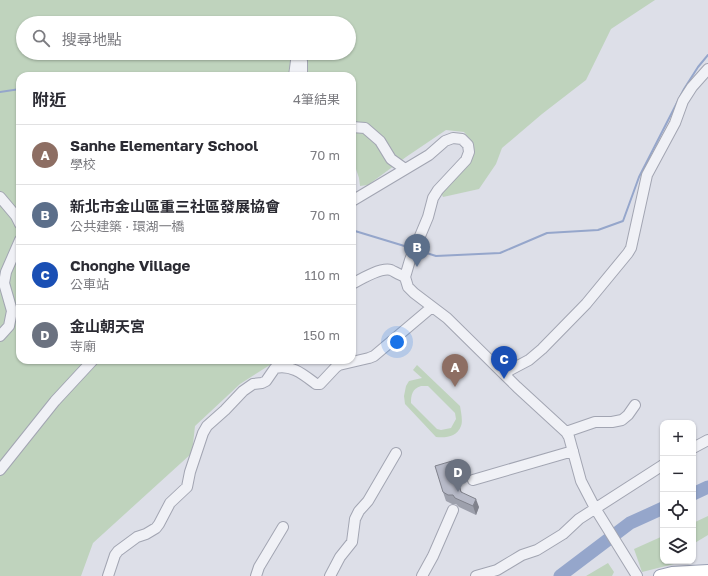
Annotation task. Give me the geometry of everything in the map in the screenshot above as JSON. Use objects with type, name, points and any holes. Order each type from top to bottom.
[{"type":"main road","points":[[660,576],[672,573],[708,571]]},
{"type":"street","points":[[295,72],[297,60]]},
{"type":"street","points":[[300,60],[302,61],[302,72]]},
{"type":"street","points":[[505,374],[529,360],[542,349],[586,304],[631,248],[647,175],[675,123],[683,101],[692,87],[708,69]]},
{"type":"street","points":[[356,127],[365,128],[380,141],[392,159],[406,169]]},
{"type":"street","points":[[356,199],[429,155],[445,141],[453,138],[462,139],[468,145],[469,152],[466,160],[438,190],[433,198],[428,217],[405,277],[408,286],[447,318],[517,387],[566,432],[569,437],[581,481],[596,510],[637,576]]},
{"type":"street","points":[[0,197],[16,216]]},
{"type":"street","points":[[0,336],[9,326],[12,311],[4,283],[6,272],[16,249]]},
{"type":"street","points":[[356,282],[385,269],[405,277]]},
{"type":"street","points":[[356,361],[374,356],[432,306]]},
{"type":"street","points":[[0,470],[55,401],[89,364]]},
{"type":"street","points":[[108,576],[115,555],[118,551],[137,538],[156,528],[170,503],[187,487],[190,472],[203,433],[207,426],[225,410],[243,390],[253,384],[266,381],[275,368],[281,366],[299,371],[316,384],[320,384],[336,367],[343,364]]},
{"type":"street","points":[[566,432],[595,422],[612,422],[622,420],[628,415],[635,405]]},
{"type":"street","points":[[696,446],[708,440]]},
{"type":"street","points":[[473,480],[573,451]]},
{"type":"street","points":[[330,576],[340,557],[352,542],[355,519],[359,511],[368,501],[396,454]]},
{"type":"street","points":[[476,576],[497,570],[522,555],[537,550],[563,534],[579,519],[596,510],[660,467]]},
{"type":"street","points":[[422,576],[433,556],[453,510]]},
{"type":"street","points":[[256,576],[259,567],[283,527]]},
{"type":"green space","points":[[0,0],[655,0],[611,29],[586,80],[542,114],[502,148],[496,164],[479,189],[443,197],[441,193],[474,153],[473,143],[464,132],[446,130],[368,185],[360,186],[356,169],[356,72],[16,72],[16,364],[271,364],[240,384],[195,426],[192,453],[93,543],[81,576],[0,576]]},
{"type":"green space","points":[[417,365],[460,406],[462,424],[454,435],[447,437],[436,437],[405,404],[404,396],[406,386],[409,381],[422,378],[413,370]],"holes":[[[421,386],[428,386],[455,413],[456,419],[451,428],[441,430],[437,429],[411,403],[414,391]]]},
{"type":"green space","points":[[708,516],[708,535],[696,542],[696,528],[696,522]]},
{"type":"green space","points":[[660,537],[660,564],[674,564],[642,572],[634,549]]},
{"type":"green space","points":[[608,563],[614,572],[612,576],[586,576]]},
{"type":"building","points":[[452,461],[461,492],[476,499],[473,506],[455,498],[453,495],[448,495],[443,492],[435,466]]},
{"type":"waterway","points":[[417,250],[436,256],[500,253],[547,233],[598,230],[623,221],[639,177],[684,89],[698,67],[708,55]]},
{"type":"waterway","points":[[0,92],[16,90]]},
{"type":"waterway","points":[[356,231],[411,248]]},
{"type":"waterway","points":[[696,493],[708,487]]},
{"type":"waterway","points":[[560,576],[630,523],[660,509]]},
{"type":"place","name":"新北市金山區重三社區發展協會","points":[[417,267]]},
{"type":"place","name":"Chonghe Village","points":[[504,379]]},
{"type":"place","name":"Sanhe Elementary School","points":[[455,387]]},
{"type":"place","name":"金山朝天宮","points":[[458,492]]}]
